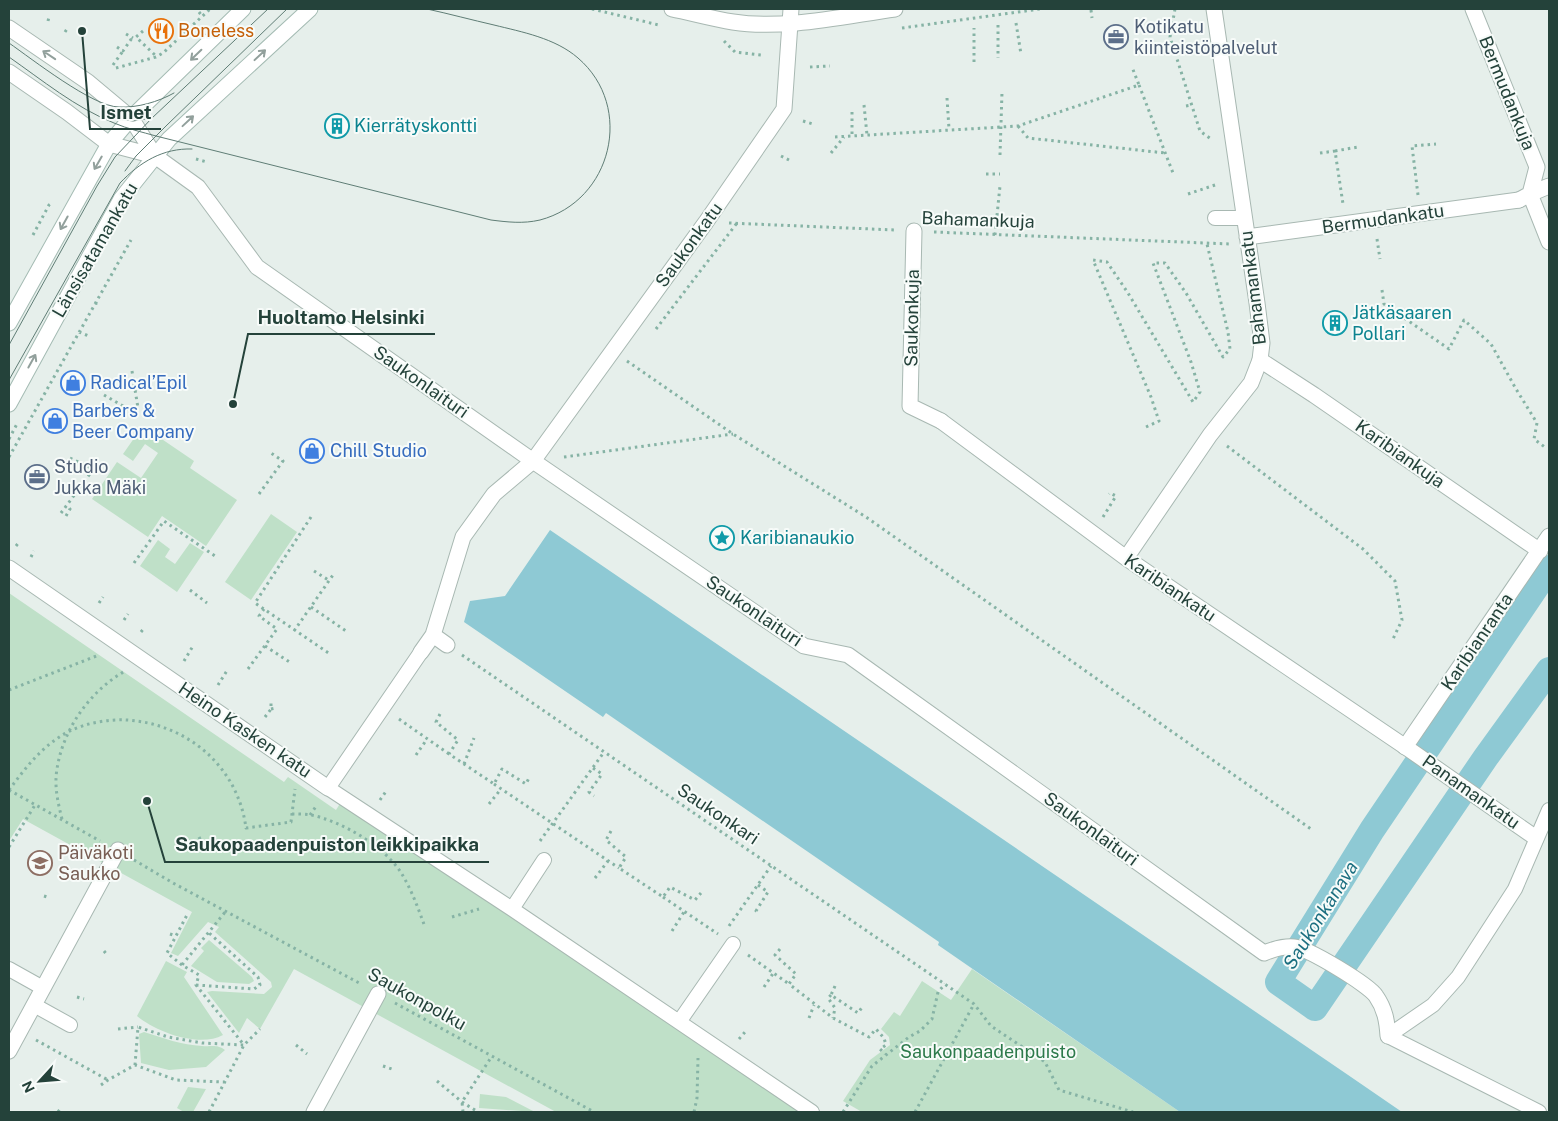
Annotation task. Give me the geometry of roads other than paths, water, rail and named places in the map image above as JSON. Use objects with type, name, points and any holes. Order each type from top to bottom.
[{"type":"street","points":[[9,323],[109,144],[131,118],[243,9]]},
{"type":"street","name":"Länsisatamankatu","points":[[9,404],[121,199],[168,139],[310,9]]},
{"type":"street","points":[[672,9],[734,22],[895,9]]},
{"type":"street","name":"Bahamankatu","points":[[1126,558],[1210,435],[1251,383],[1260,360],[1262,343],[1214,9]]},
{"type":"street","name":"Bermudankuja","points":[[1473,9],[1537,167],[1525,197]]},
{"type":"street","name":"Saukonkatu","points":[[433,635],[462,538],[494,494],[533,461],[706,222],[784,109],[791,16]]},
{"type":"street","points":[[9,28],[88,82],[131,118],[155,156]]},
{"type":"street","points":[[9,72],[109,144],[155,156]]},
{"type":"street","name":"Saukonlaituri","points":[[155,156],[198,187],[257,267],[533,461],[804,646],[848,655],[1264,953],[1280,948],[1296,947],[1317,955],[1359,982],[1376,994],[1387,1018],[1388,1036]]},
{"type":"street","name":"Bermudankatu","points":[[1248,241],[1525,197],[1549,186]]},
{"type":"street","points":[[1525,197],[1549,242]]},
{"type":"street","name":"Saukonkuja","points":[[910,406],[914,231]]},
{"type":"street","name":"Karibiankuja","points":[[1260,360],[1314,394],[1540,551]]},
{"type":"street","name":"Karibiankatu","points":[[910,406],[941,421],[1126,558],[1408,748]]},
{"type":"street","name":"Karibianranta","points":[[1408,748],[1549,536]]},
{"type":"street","name":"Heino Kasken katu","points":[[9,568],[328,788]]},
{"type":"street","points":[[433,635],[447,645]]},
{"type":"street","name":"Heino Kasken katu","points":[[422,652],[433,635]]},
{"type":"street","name":"Panamankatu","points":[[1408,748],[1536,838]]},
{"type":"street","points":[[9,1051],[118,850]]},
{"type":"street","points":[[314,1112],[378,994]]},
{"type":"lane","points":[[1215,218],[1244,218]]},
{"type":"lane","name":"Heino Kasken katu","points":[[328,788],[422,652]]},
{"type":"lane","points":[[328,788],[512,909],[812,1112]]},
{"type":"lane","points":[[1539,1112],[1388,1036],[1433,1005],[1458,977],[1515,889],[1549,810]]},
{"type":"lane","points":[[512,909],[544,860]]},
{"type":"lane","points":[[679,1022],[733,944]]},
{"type":"lane","points":[[9,969],[43,988]]},
{"type":"lane","points":[[34,1006],[70,1025]]},
{"type":"water","points":[[550,530],[1402,1112],[1180,1112],[938,945],[939,942],[606,713],[603,717],[464,622],[470,601],[505,596]]},
{"type":"waterway","name":"Saukonkanava","points":[[1549,568],[1372,830],[1278,982],[1315,1008],[1486,757],[1549,670]]},
{"type":"tram line","points":[[9,345],[115,157],[152,118],[268,9]]},
{"type":"tram line","points":[[125,171],[136,156],[287,9]]},
{"type":"tram line","points":[[9,57],[86,110],[140,132],[491,220],[527,222],[540,220],[565,210],[584,194],[599,173],[607,150],[610,126],[606,101],[596,78],[578,58],[559,45],[516,30],[427,9]]},
{"type":"tram line","points":[[785,9],[819,9]]},
{"type":"tram line","points":[[9,43],[63,81],[108,105],[119,107],[140,105],[154,102],[174,93]]},
{"type":"tram line","points":[[118,119],[133,121],[152,118]]},
{"type":"tram line","points":[[9,380],[120,183],[128,175],[153,158],[171,151],[192,149]]},
{"type":"place","name":"Ismet","points":[[82,31]]},
{"type":"place","name":"Boneless","points":[[161,31]]},
{"type":"place","name":"Kotikatu kiinteistöpalvelut","points":[[1116,37]]},
{"type":"place","name":"Kierrätyskontti","points":[[337,126]]},
{"type":"place","name":"Jätkäsaaren Pollari","points":[[1335,323]]},
{"type":"place","name":"Radical’Epil","points":[[73,383]]},
{"type":"place","name":"Huoltamo Helsinki","points":[[233,404]]},
{"type":"place","name":"Barbers & Beer Company","points":[[55,421]]},
{"type":"place","name":"Chill Studio","points":[[312,451]]},
{"type":"place","name":"Studio Jukka Mäki","points":[[37,477]]},
{"type":"place","name":"Karibianaukio","points":[[722,538]]},
{"type":"place","name":"Saukopaadenpuiston leikkipaikka","points":[[147,801]]},
{"type":"place","name":"Päiväkoti Saukko","points":[[40,863]]},
{"type":"park label","name":"Saukonpaadenpuisto","points":[[988,1052]]}]
